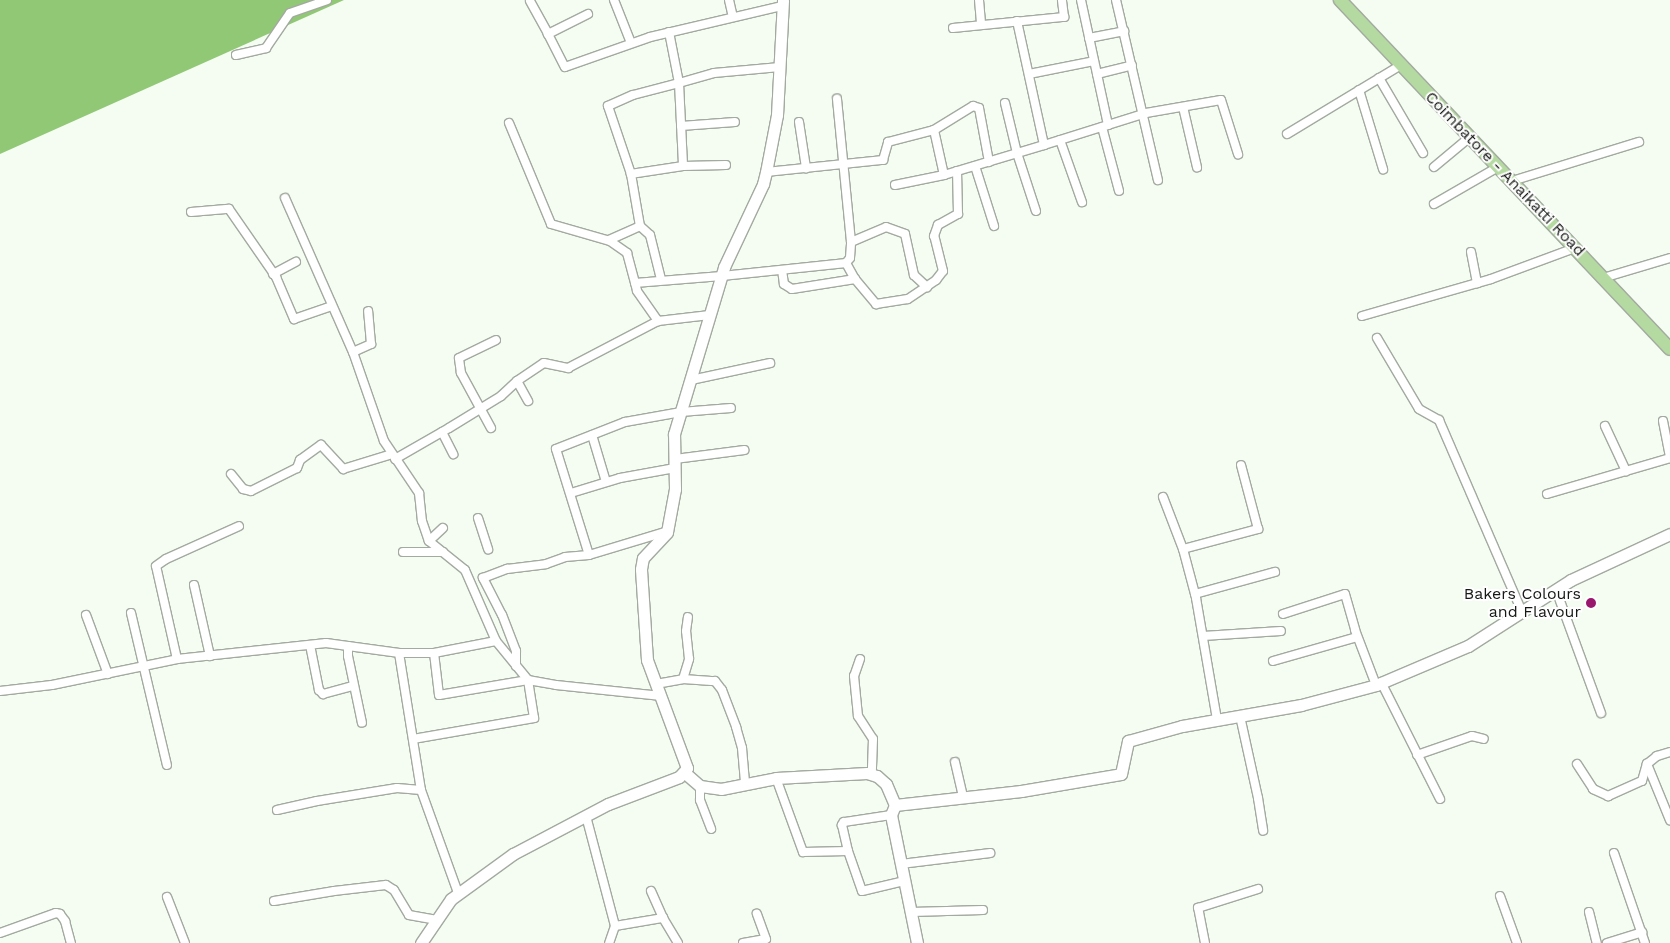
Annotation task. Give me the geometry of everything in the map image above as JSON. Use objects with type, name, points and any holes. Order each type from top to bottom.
[{"type":"main road","name":"Coimbatore - Anaikatti Road","points":[[1340,0],[1670,349]]},
{"type":"street","points":[[236,55],[266,48],[290,13],[327,0]]},
{"type":"street","points":[[531,0],[565,67],[668,32],[783,3],[777,115],[766,172],[722,276],[674,434],[675,489],[667,532],[643,558],[641,568],[647,660],[687,764],[685,773]]},
{"type":"street","points":[[614,0],[631,44]]},
{"type":"street","points":[[729,0],[733,17]]},
{"type":"street","points":[[979,0],[981,25]]},
{"type":"street","points":[[953,28],[1064,17],[1062,0]]},
{"type":"street","points":[[1081,0],[1119,191]]},
{"type":"street","points":[[1116,0],[1158,180]]},
{"type":"street","points":[[548,34],[588,14]]},
{"type":"street","points":[[1018,21],[1044,145]]},
{"type":"street","points":[[1089,38],[1124,31]]},
{"type":"street","points":[[668,32],[679,83],[683,166]]},
{"type":"street","points":[[1029,74],[1094,60]]},
{"type":"street","points":[[1287,134],[1401,64]]},
{"type":"street","points":[[1097,74],[1132,65]]},
{"type":"street","points":[[661,279],[650,235],[640,226],[631,174],[608,106],[633,95],[714,73],[780,67]]},
{"type":"street","points":[[1379,78],[1423,153]]},
{"type":"street","points":[[1359,90],[1383,169]]},
{"type":"street","points":[[635,282],[722,276],[846,263],[850,258],[851,242],[838,99]]},
{"type":"street","points":[[895,185],[944,176],[1143,114],[1221,100],[1238,154]]},
{"type":"street","points":[[1005,103],[1017,153],[1036,211]]},
{"type":"street","points":[[766,172],[884,160],[888,142],[934,130],[973,106],[979,108],[989,162]]},
{"type":"street","points":[[1183,107],[1197,167]]},
{"type":"street","points":[[681,126],[735,122]]},
{"type":"street","points":[[799,122],[806,168]]},
{"type":"street","points":[[509,123],[551,224],[609,240],[627,253],[637,291],[658,320]]},
{"type":"street","points":[[934,130],[944,176]]},
{"type":"street","points":[[1434,167],[1470,137]]},
{"type":"street","points":[[1060,140],[1082,202]]},
{"type":"street","points":[[1512,181],[1639,142]]},
{"type":"street","points":[[631,174],[683,166],[726,165]]},
{"type":"street","points":[[975,166],[994,226]]},
{"type":"street","points":[[1434,204],[1498,167]]},
{"type":"street","points":[[846,263],[855,279],[876,304],[908,299],[936,280],[943,271],[934,236],[938,226],[958,214],[957,172]]},
{"type":"street","points":[[285,198],[353,352],[384,441],[419,492],[422,521],[429,541],[465,570],[496,641],[528,680],[534,718],[413,739]]},
{"type":"street","points":[[191,212],[229,209],[273,274],[294,319],[332,306]]},
{"type":"street","points":[[609,240],[640,226]]},
{"type":"street","points":[[851,242],[886,227],[905,234],[914,274],[927,287]]},
{"type":"street","points":[[1362,316],[1477,284],[1575,248]]},
{"type":"street","points":[[1471,252],[1477,284]]},
{"type":"street","points":[[1603,278],[1670,258]]},
{"type":"street","points":[[273,274],[296,262]]},
{"type":"street","points":[[782,270],[784,284],[792,289],[855,279]]},
{"type":"street","points":[[353,352],[371,344],[368,311]]},
{"type":"street","points":[[231,474],[243,489],[251,491],[297,468],[300,460],[321,445],[343,469],[394,456],[442,432],[480,409],[500,396],[517,381],[544,364],[568,368],[658,320],[710,315]]},
{"type":"street","points":[[1377,338],[1419,409],[1439,420],[1522,612]]},
{"type":"street","points":[[491,428],[461,373],[459,358],[496,340]]},
{"type":"street","points":[[691,380],[770,364]]},
{"type":"street","points":[[517,381],[528,401]]},
{"type":"street","points":[[589,555],[556,449],[625,422],[681,412],[731,408]]},
{"type":"street","points":[[1547,494],[1670,458],[1663,421]]},
{"type":"street","points":[[1605,426],[1626,471]]},
{"type":"street","points":[[442,432],[453,454]]},
{"type":"street","points":[[592,436],[606,482]]},
{"type":"street","points":[[571,493],[675,464],[744,450]]},
{"type":"street","points":[[1183,549],[1258,529],[1241,465]]},
{"type":"street","points":[[1163,497],[1183,549],[1195,594],[1217,720]]},
{"type":"street","points":[[478,518],[488,549]]},
{"type":"street","points":[[177,659],[156,566],[166,559],[239,526]]},
{"type":"street","points":[[429,541],[443,528]]},
{"type":"street","points":[[516,666],[516,651],[502,615],[483,578],[507,569],[546,564],[566,557],[589,555],[667,532]]},
{"type":"street","points":[[904,881],[862,891],[848,851],[842,825],[844,822],[893,810],[1121,774],[1128,740],[1217,720],[1301,705],[1379,684],[1468,646],[1587,572],[1670,534]]},
{"type":"street","points":[[403,552],[443,552]]},
{"type":"street","points":[[1195,594],[1275,572]]},
{"type":"street","points":[[194,585],[210,656]]},
{"type":"street","points":[[1556,590],[1601,713]]},
{"type":"street","points":[[1283,614],[1345,594],[1358,636],[1379,684],[1440,799]]},
{"type":"street","points":[[131,613],[167,765]]},
{"type":"street","points":[[86,615],[108,674]]},
{"type":"street","points":[[683,679],[689,659],[686,631],[688,617]]},
{"type":"street","points":[[1203,636],[1281,631]]},
{"type":"street","points":[[1273,661],[1358,636]]},
{"type":"street","points":[[0,691],[32,689],[177,659],[326,643],[399,653],[434,653],[496,641]]},
{"type":"street","points":[[310,645],[319,690],[323,694],[353,686]]},
{"type":"street","points":[[348,646],[353,686],[362,724]]},
{"type":"street","points":[[399,653],[421,790],[458,893]]},
{"type":"street","points":[[434,653],[439,695],[528,680],[556,685],[661,696]]},
{"type":"street","points":[[860,659],[854,676],[858,716],[873,739],[872,775]]},
{"type":"street","points":[[656,684],[683,679],[715,681],[722,690],[742,748],[745,784]]},
{"type":"street","points":[[1240,716],[1263,831]]},
{"type":"street","points":[[1417,755],[1472,736],[1484,739]]},
{"type":"street","points":[[1577,764],[1592,789],[1608,796],[1642,780],[1647,764],[1658,756],[1670,752]]},
{"type":"street","points":[[955,762],[963,798]]},
{"type":"street","points":[[1647,764],[1670,820]]},
{"type":"street","points":[[685,773],[700,786],[721,789],[776,778],[857,772],[872,775],[886,784],[893,810],[904,881],[917,943]]},
{"type":"street","points":[[421,943],[451,899],[513,854],[608,804],[685,773]]},
{"type":"street","points":[[776,778],[804,852],[848,851]]},
{"type":"street","points":[[700,786],[700,800],[711,829]]},
{"type":"street","points":[[277,810],[317,801],[397,788],[421,790]]},
{"type":"street","points":[[586,816],[615,926],[609,943]]},
{"type":"street","points":[[901,864],[990,853]]},
{"type":"street","points":[[1614,853],[1645,943]]},
{"type":"street","points":[[274,900],[334,890],[386,885],[394,890],[409,915],[436,920]]},
{"type":"street","points":[[1206,943],[1198,908],[1258,889]]},
{"type":"street","points":[[651,891],[663,918],[678,943]]},
{"type":"street","points":[[167,896],[185,943]]},
{"type":"street","points":[[1500,896],[1516,943]]},
{"type":"street","points":[[911,912],[983,910]]},
{"type":"street","points":[[1589,912],[1597,943]]},
{"type":"street","points":[[0,933],[56,913],[60,914],[65,921],[71,943]]},
{"type":"street","points":[[743,943],[766,938],[757,914]]},
{"type":"street","points":[[615,926],[663,918]]},
{"type":"street","points":[[1608,943],[1642,932]]},
{"type":"green space","points":[[0,0],[344,0],[0,154]]},
{"type":"place","name":"Bakers Colours and Flavour","points":[[1591,603]]}]
